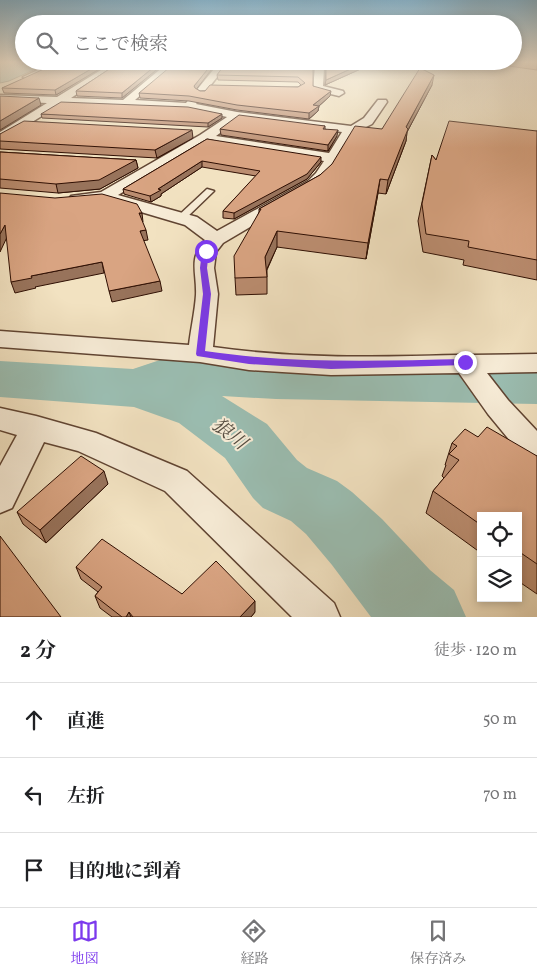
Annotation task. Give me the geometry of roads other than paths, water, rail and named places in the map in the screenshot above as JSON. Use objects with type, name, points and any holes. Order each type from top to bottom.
[{"type":"street","points":[[0,138],[75,91]]},
{"type":"street","points":[[126,103],[140,91]]},
{"type":"street","points":[[189,106],[205,91]]},
{"type":"street","points":[[330,91],[339,93]]},
{"type":"street","points":[[0,98],[189,106],[237,115],[353,130],[368,122],[382,102]]},
{"type":"street","points":[[105,196],[208,136],[237,115]]},
{"type":"street","points":[[22,123],[42,124]]},
{"type":"street","points":[[192,132],[333,158]]},
{"type":"street","points":[[200,354],[207,294],[204,268],[206,251],[216,239],[313,184],[322,176],[349,132]]},
{"type":"street","points":[[139,163],[159,164]]},
{"type":"street","points":[[58,200],[105,196],[191,221],[216,239]]},
{"type":"street","points":[[0,339],[200,354],[249,361],[331,366],[465,362],[537,363]]},
{"type":"street","points":[[465,362],[498,407],[537,451]]},
{"type":"street","points":[[0,419],[86,441],[176,481],[320,617]]},
{"type":"street","points":[[0,498],[36,427]]},
{"type":"lane","points":[[181,218],[210,191]]},
{"type":"waterway","points":[[141,386],[160,378],[184,376],[276,381],[537,385]]},
{"type":"waterway","name":"狼川","points":[[0,379],[137,388],[198,408],[246,441],[275,479],[285,488],[314,501],[329,513],[357,542],[403,597],[427,617]]}]
